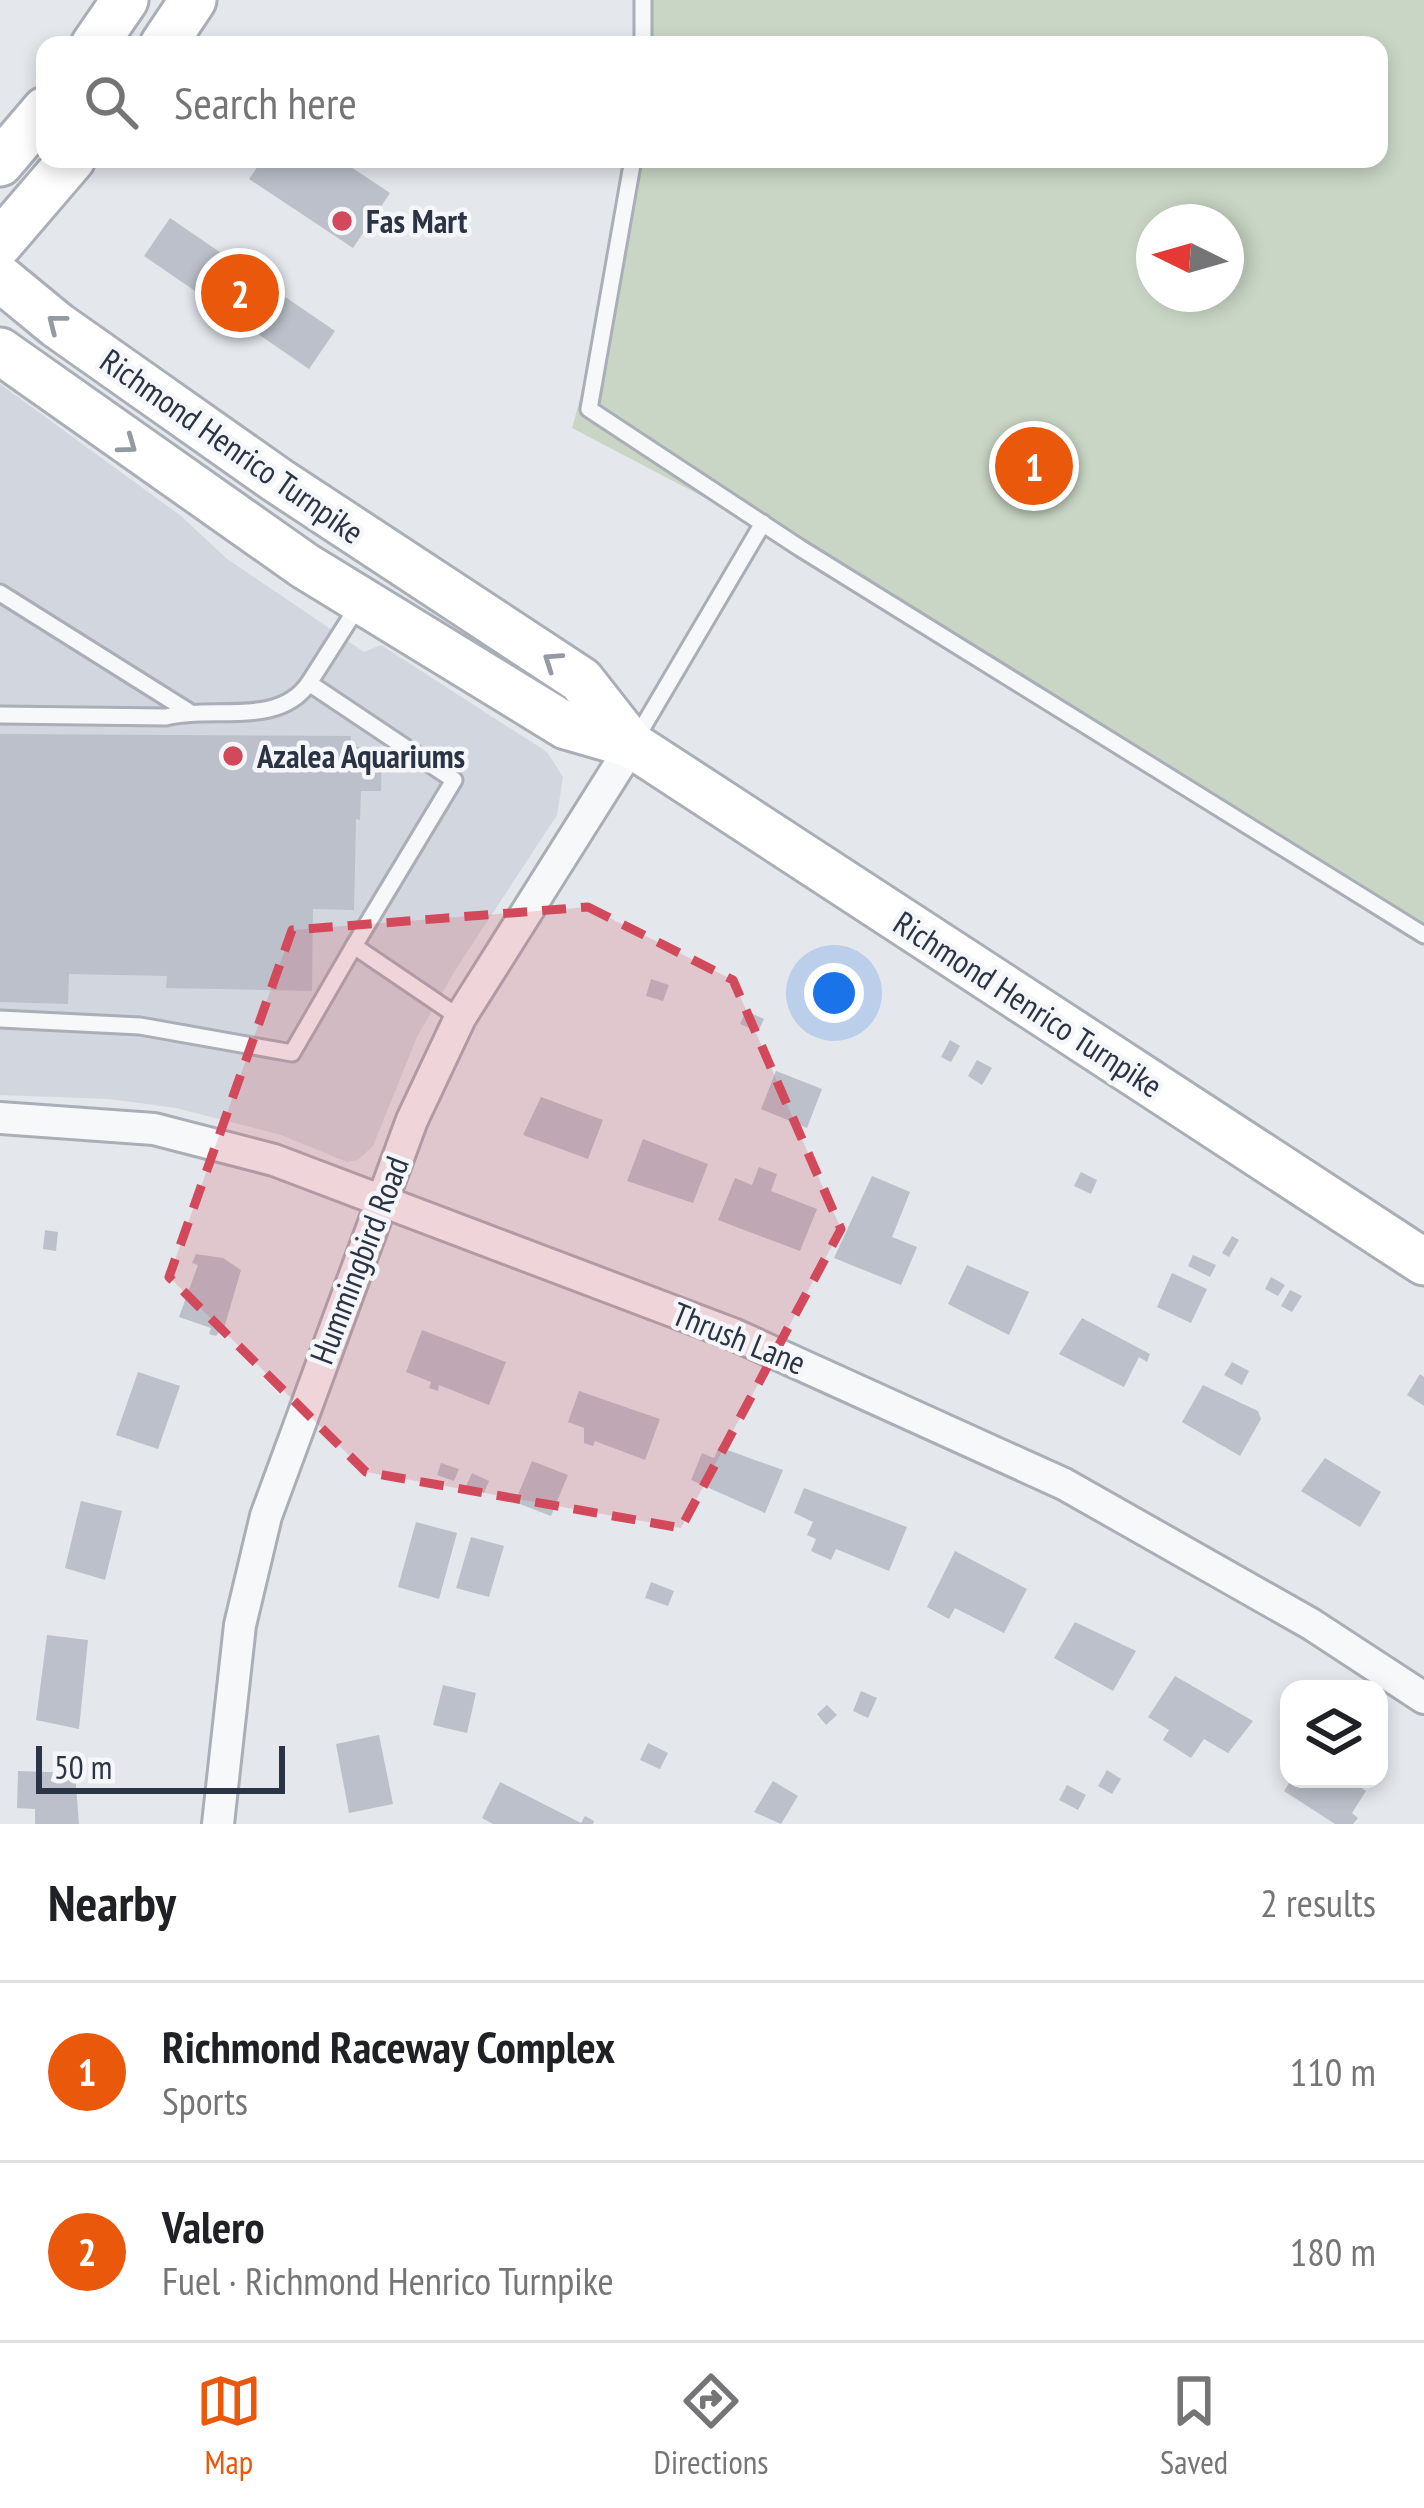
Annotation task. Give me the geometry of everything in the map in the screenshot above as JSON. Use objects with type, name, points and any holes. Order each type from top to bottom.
[{"type":"main road","points":[[100,36],[125,0]]},
{"type":"main road","points":[[169,36],[194,0]]},
{"type":"main road","points":[[0,243],[64,168]]},
{"type":"main road","name":"Richmond Henrico Turnpike","points":[[0,278],[57,325],[277,480],[581,680],[632,745]]},
{"type":"main road","name":"Richmond Henrico Turnpike","points":[[0,351],[214,505],[361,601],[566,726],[632,745],[1424,1262]]},
{"type":"street","name":"Hummingbird Road","points":[[218,1824],[240,1624],[266,1516],[412,1120],[460,1018],[632,745]]},
{"type":"street","name":"Thrush Lane","points":[[0,1118],[91,1122],[175,1134],[274,1160],[733,1334],[897,1404],[1153,1532],[1424,1699]]},
{"type":"lane","points":[[643,0],[643,36]]},
{"type":"lane","points":[[631,168],[590,409],[763,523],[1424,935]]},
{"type":"lane","points":[[632,745],[763,523]]},
{"type":"lane","points":[[0,593],[188,711]]},
{"type":"lane","points":[[0,715],[166,717],[188,711],[282,709],[309,683],[361,601]]},
{"type":"lane","points":[[0,1019],[140,1026],[292,1054],[454,780],[309,683]]},
{"type":"lane","points":[[354,946],[460,1018]]},
{"type":"highlighted area","points":[[588,907],[733,980],[841,1229],[681,1528],[366,1472],[169,1277],[292,930]]},
{"type":"shaded area","points":[[0,384],[181,516],[226,558],[364,652],[381,645],[547,752],[563,777],[557,815],[456,969],[417,1037],[373,1146],[358,1160],[347,1162],[281,1135],[176,1108],[109,1099],[0,1095]]},
{"type":"green space","points":[[643,0],[1424,0],[1424,944],[717,504],[572,428],[615,274],[632,168],[1388,168],[1388,36],[643,36]]},
{"type":"building","name":"Fas Mart","points":[[257,168],[352,168],[390,193],[353,248],[249,179]]},
{"type":"building","points":[[170,218],[335,331],[309,369],[144,256]]},
{"type":"building","points":[[0,734],[351,736],[350,746],[361,747],[361,754],[382,755],[381,791],[361,791],[354,910],[313,909],[312,991],[166,988],[167,976],[69,974],[68,1004],[0,1002]]},
{"type":"building","points":[[651,979],[669,985],[663,1001],[646,996]]},
{"type":"building","points":[[746,1011],[764,1019],[758,1032],[740,1024]]},
{"type":"building","points":[[950,1040],[960,1046],[951,1062],[941,1057]]},
{"type":"building","points":[[977,1060],[992,1068],[982,1085],[968,1076]]},
{"type":"building","points":[[776,1071],[822,1089],[807,1128],[761,1109]]},
{"type":"building","points":[[541,1097],[603,1120],[588,1159],[523,1135]]},
{"type":"building","points":[[643,1139],[708,1164],[693,1203],[627,1181]]},
{"type":"building","points":[[759,1167],[777,1174],[771,1191],[817,1209],[800,1251],[718,1220],[735,1178],[752,1185]]},
{"type":"building","points":[[1081,1172],[1097,1180],[1091,1194],[1074,1186]]},
{"type":"building","points":[[872,1176],[910,1192],[892,1237],[917,1247],[901,1285],[834,1258]]},
{"type":"building","points":[[45,1230],[58,1232],[56,1251],[43,1249]]},
{"type":"building","points":[[1232,1236],[1239,1240],[1229,1257],[1222,1253]]},
{"type":"building","points":[[196,1254],[223,1258],[241,1270],[225,1325],[216,1336],[209,1334],[211,1328],[179,1317],[198,1265],[192,1263]]},
{"type":"building","points":[[1193,1255],[1216,1265],[1210,1277],[1188,1266]]},
{"type":"building","points":[[967,1265],[1029,1292],[1009,1335],[948,1304]]},
{"type":"building","points":[[1172,1273],[1207,1289],[1191,1323],[1157,1307]]},
{"type":"building","points":[[1271,1277],[1285,1285],[1278,1296],[1265,1289]]},
{"type":"building","points":[[1290,1290],[1302,1296],[1292,1312],[1281,1306]]},
{"type":"building","points":[[1082,1318],[1150,1354],[1147,1362],[1139,1357],[1124,1387],[1059,1354]]},
{"type":"building","points":[[422,1330],[506,1362],[489,1405],[439,1385],[438,1391],[429,1388],[431,1382],[406,1372]]},
{"type":"building","points":[[1232,1362],[1249,1371],[1242,1385],[1224,1375]]},
{"type":"building","points":[[138,1372],[180,1386],[158,1449],[116,1435]]},
{"type":"building","points":[[1420,1374],[1424,1377],[1424,1406],[1407,1395]]},
{"type":"building","points":[[1203,1385],[1258,1411],[1261,1419],[1240,1456],[1182,1422]]},
{"type":"building","points":[[579,1391],[660,1419],[645,1460],[595,1441],[593,1446],[584,1443],[584,1428],[568,1422]]},
{"type":"building","points":[[719,1447],[783,1470],[765,1513],[691,1480],[702,1453],[714,1458]]},
{"type":"building","points":[[1325,1458],[1381,1492],[1360,1527],[1301,1491]]},
{"type":"building","points":[[532,1461],[568,1475],[551,1516],[515,1502]]},
{"type":"building","points":[[441,1463],[459,1469],[454,1481],[437,1475]]},
{"type":"building","points":[[472,1473],[489,1481],[484,1493],[466,1486]]},
{"type":"building","points":[[804,1488],[907,1527],[889,1571],[836,1549],[831,1560],[811,1551],[816,1539],[807,1535],[813,1522],[794,1513]]},
{"type":"building","points":[[81,1501],[122,1511],[105,1580],[65,1568]]},
{"type":"building","points":[[416,1522],[457,1533],[439,1599],[398,1587]]},
{"type":"building","points":[[471,1537],[504,1546],[489,1597],[456,1588]]},
{"type":"building","points":[[955,1551],[1027,1589],[1004,1633],[955,1608],[949,1619],[927,1607]]},
{"type":"building","points":[[651,1582],[674,1591],[668,1606],[645,1598]]},
{"type":"building","points":[[1075,1622],[1136,1651],[1113,1691],[1054,1658]]},
{"type":"building","points":[[47,1635],[88,1640],[79,1729],[36,1720]]},
{"type":"building","points":[[1175,1676],[1253,1721],[1228,1753],[1204,1739],[1191,1758],[1163,1740],[1169,1730],[1148,1717]]},
{"type":"building","points":[[443,1685],[476,1693],[467,1733],[433,1725]]},
{"type":"building","points":[[861,1691],[877,1698],[868,1718],[853,1711]]},
{"type":"building","points":[[827,1705],[837,1715],[826,1725],[817,1714]]},
{"type":"building","points":[[379,1735],[393,1804],[349,1813],[336,1744]]},
{"type":"building","points":[[648,1743],[668,1753],[660,1769],[640,1760]]},
{"type":"building","points":[[1107,1770],[1121,1779],[1112,1794],[1098,1786]]},
{"type":"building","points":[[18,1771],[75,1773],[79,1824],[35,1824],[35,1809],[17,1808]]},
{"type":"building","points":[[773,1781],[798,1796],[781,1824],[754,1812]]},
{"type":"building","points":[[500,1782],[581,1823],[585,1816],[593,1824],[493,1824],[482,1818]]},
{"type":"building","points":[[1067,1785],[1086,1795],[1078,1810],[1059,1800]]},
{"type":"building","points":[[1284,1791],[1366,1791],[1352,1813],[1358,1818],[1353,1824],[1335,1824]]},
{"type":"place","name":"Fas Mart","points":[[342,221]]},
{"type":"place","name":"Valero","points":[[240,293]]},
{"type":"place","name":"Richmond Raceway Complex","points":[[1034,466]]},
{"type":"place","name":"Azalea Aquariums","points":[[233,756]]}]
